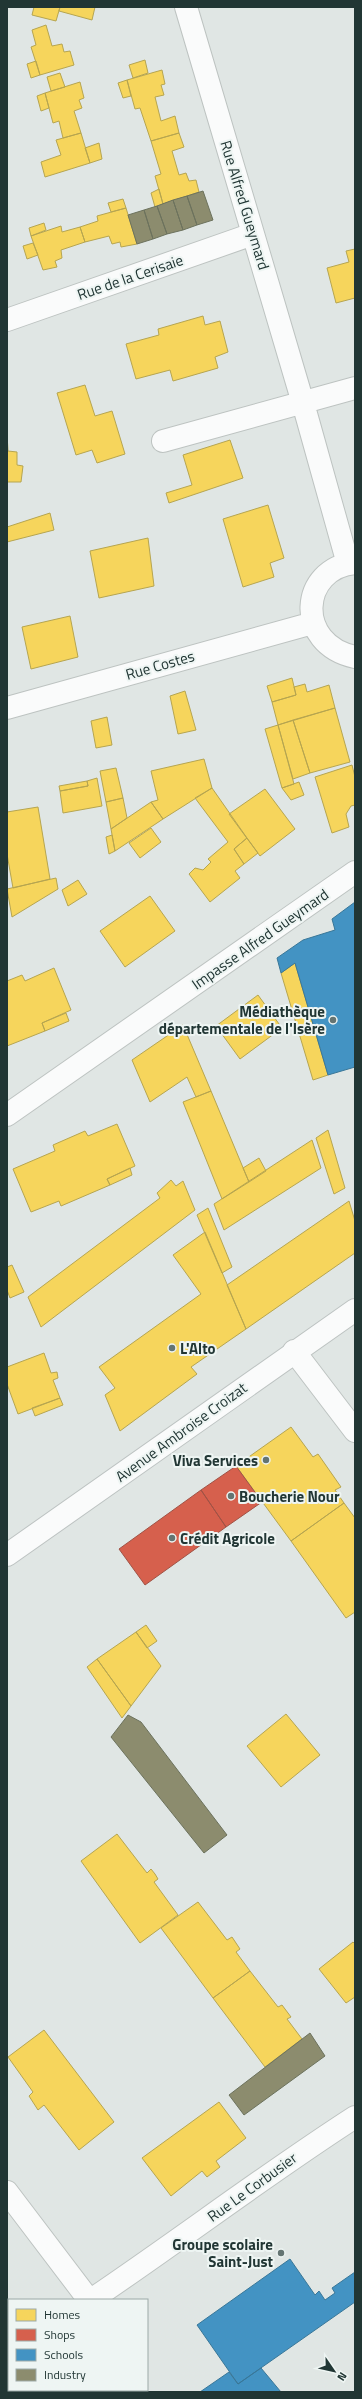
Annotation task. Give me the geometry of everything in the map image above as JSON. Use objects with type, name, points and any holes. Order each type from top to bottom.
[{"type":"street","name":"Rue Alfred Gueymard","points":[[186,7],[351,563]]},
{"type":"street","name":"Rue de la Cerisaie","points":[[7,320],[253,234]]},
{"type":"street","points":[[163,441],[355,388]]},
{"type":"street","points":[[351,563],[334,570],[322,580],[314,592],[311,608],[313,623],[319,636],[328,647],[341,654],[355,657]]},
{"type":"street","name":"Rue Costes","points":[[7,708],[313,623]]},
{"type":"street","name":"Impasse Alfred Gueymard","points":[[7,1115],[355,872]]},
{"type":"street","name":"Avenue Ambroise Croizat","points":[[7,1555],[294,1351],[355,1310]]},
{"type":"street","points":[[294,1351],[355,1431]]},
{"type":"street","name":"Rue Le Corbusier","points":[[91,2299],[167,2248],[292,2157],[355,2117]]},
{"type":"street","points":[[7,2192],[89,2299]]},
{"type":"building: Homes","points":[[34,7],[60,7],[56,21],[32,15]]},
{"type":"building: Homes","points":[[60,7],[95,7],[92,20],[59,11]]},
{"type":"building: Homes","points":[[46,25],[52,46],[62,44],[64,52],[70,51],[74,65],[40,75],[31,47],[36,45],[32,30]]},
{"type":"building: Homes","points":[[145,60],[148,73],[133,78],[129,65]]},
{"type":"building: Homes","points":[[36,61],[40,75],[31,78],[27,64]]},
{"type":"building: Homes","points":[[162,70],[165,84],[161,85],[164,95],[155,97],[161,121],[175,116],[179,133],[151,141],[140,108],[135,109],[127,80]]},
{"type":"building: Homes","points":[[60,73],[65,87],[51,91],[47,77]]},
{"type":"building: Homes","points":[[127,80],[131,96],[123,98],[118,83]]},
{"type":"building: Homes","points":[[80,82],[84,98],[79,100],[82,108],[74,111],[81,133],[63,138],[59,121],[53,123],[45,93]]},
{"type":"building: Homes","points":[[45,93],[49,108],[41,111],[37,96]]},
{"type":"building: Homes","points":[[81,133],[90,163],[45,177],[41,162],[61,155],[56,140]]},
{"type":"building: Homes","points":[[179,133],[184,147],[172,151],[179,175],[186,173],[189,181],[196,180],[199,192],[163,204],[155,176],[161,174],[151,141]]},
{"type":"building: Homes","points":[[99,143],[102,159],[90,163],[85,148]]},
{"type":"building: Homes","points":[[159,189],[163,204],[155,207],[151,193]]},
{"type":"building: Homes","points":[[123,199],[126,208],[111,212],[108,203]]},
{"type":"building: Homes","points":[[126,208],[137,244],[121,247],[120,242],[112,244],[109,236],[85,242],[80,227],[98,221],[97,216]]},
{"type":"building: Homes","points":[[44,223],[46,230],[31,236],[29,228]]},
{"type":"building: Homes","points":[[61,226],[62,232],[80,227],[85,242],[61,250],[62,258],[55,261],[57,267],[43,270],[31,236]]},
{"type":"building: Homes","points":[[33,243],[38,255],[27,259],[23,246]]},
{"type":"building: Homes","points":[[355,249],[355,298],[336,303],[327,268],[349,262],[346,251]]},
{"type":"building: Homes","points":[[203,316],[205,325],[220,321],[228,352],[215,357],[218,368],[173,381],[170,370],[136,379],[126,344],[159,335],[158,329]]},
{"type":"building: Homes","points":[[85,385],[95,416],[112,411],[125,454],[97,463],[92,450],[76,455],[57,393]]},
{"type":"building: Homes","points":[[7,434],[8,451],[17,452],[17,465],[23,466],[21,482],[7,482]]},
{"type":"building: Homes","points":[[230,440],[243,478],[169,503],[166,493],[192,485],[183,455]]},
{"type":"building: Homes","points":[[268,505],[284,558],[270,563],[274,577],[243,587],[223,519]]},
{"type":"building: Homes","points":[[50,513],[54,530],[7,542],[7,527]]},
{"type":"building: Homes","points":[[148,538],[154,586],[99,598],[90,551]]},
{"type":"building: Homes","points":[[70,616],[78,657],[31,669],[22,627]]},
{"type":"building: Homes","points":[[292,678],[296,695],[272,702],[267,686]]},
{"type":"building: Homes","points":[[305,684],[307,692],[329,685],[335,708],[278,725],[272,702],[296,695],[294,687]]},
{"type":"building: Homes","points":[[185,691],[196,730],[178,734],[170,696]]},
{"type":"building: Homes","points":[[335,708],[350,762],[310,773],[293,720]]},
{"type":"building: Homes","points":[[107,717],[112,745],[96,748],[91,721]]},
{"type":"building: Homes","points":[[293,720],[310,773],[293,779],[278,725]]},
{"type":"building: Homes","points":[[278,725],[294,784],[282,788],[265,729]]},
{"type":"building: Homes","points":[[204,759],[212,788],[163,819],[151,802],[158,800],[151,771]]},
{"type":"building: Homes","points":[[352,765],[355,777],[355,805],[351,806],[346,814],[349,827],[332,833],[315,777]]},
{"type":"building: Homes","points":[[116,768],[123,798],[106,802],[100,771]]},
{"type":"building: Homes","points":[[97,778],[102,806],[63,813],[60,791],[88,786],[87,781]]},
{"type":"building: Homes","points":[[87,781],[88,786],[60,791],[59,786]]},
{"type":"building: Homes","points":[[299,782],[304,795],[291,800],[282,788]]},
{"type":"building: Homes","points":[[212,788],[247,838],[234,849],[244,864],[235,871],[240,878],[210,902],[189,874],[195,868],[203,870],[211,862],[208,859],[228,842],[195,798]]},
{"type":"building: Homes","points":[[265,789],[295,829],[260,856],[229,814]]},
{"type":"building: Homes","points":[[123,798],[127,818],[111,829],[106,802]]},
{"type":"building: Homes","points":[[151,802],[163,819],[115,851],[111,829]]},
{"type":"building: Homes","points":[[38,807],[50,879],[13,888],[7,854],[7,812]]},
{"type":"building: Homes","points":[[151,828],[161,842],[140,858],[129,843]]},
{"type":"building: Homes","points":[[112,835],[115,851],[109,854],[106,837]]},
{"type":"building: Homes","points":[[247,838],[258,853],[244,864],[234,849]]},
{"type":"building: Homes","points":[[56,878],[58,889],[12,917],[7,889]]},
{"type":"building: Homes","points":[[78,880],[87,894],[68,906],[62,890]]},
{"type":"building: Homes","points":[[150,896],[175,931],[125,967],[100,931]]},
{"type":"building: Homes","points":[[295,963],[328,1075],[313,1080],[281,973]]},
{"type":"building: Homes","points":[[54,968],[71,1010],[42,1023],[45,1031],[7,1046],[7,981],[22,975],[25,981]]},
{"type":"building: Homes","points":[[258,995],[282,1028],[240,1059],[216,1026]]},
{"type":"building: Homes","points":[[66,1013],[69,1021],[45,1031],[42,1023]]},
{"type":"building: Homes","points":[[183,1025],[211,1091],[196,1097],[187,1077],[150,1102],[132,1060]]},
{"type":"building: Homes","points":[[211,1091],[249,1182],[222,1199],[183,1102]]},
{"type":"building: Homes","points":[[117,1124],[135,1166],[107,1179],[110,1185],[61,1206],[59,1201],[31,1212],[13,1169],[55,1151],[53,1145],[85,1131],[88,1136]]},
{"type":"building: Homes","points":[[328,1130],[345,1188],[334,1194],[316,1138]]},
{"type":"building: Homes","points":[[312,1140],[321,1168],[224,1230],[214,1204]]},
{"type":"building: Homes","points":[[259,1158],[266,1171],[249,1182],[243,1168]]},
{"type":"building: Homes","points":[[130,1168],[132,1175],[110,1185],[107,1179]]},
{"type":"building: Homes","points":[[171,1180],[176,1186],[183,1181],[195,1210],[41,1327],[28,1297],[160,1198],[157,1193]]},
{"type":"building: Homes","points":[[349,1201],[355,1221],[355,1253],[246,1329],[227,1285]]},
{"type":"building: Homes","points":[[208,1208],[232,1267],[222,1273],[197,1215]]},
{"type":"building: Homes","name":"L'Alto","points":[[205,1232],[246,1329],[191,1367],[197,1374],[120,1431],[105,1395],[115,1388],[99,1367],[201,1294],[173,1255]]},
{"type":"building: Homes","points":[[12,1265],[24,1292],[10,1298],[7,1290],[7,1267]]},
{"type":"building: Homes","points":[[44,1353],[51,1373],[57,1372],[58,1378],[53,1380],[60,1398],[18,1414],[7,1384],[7,1367]]},
{"type":"building: Homes","points":[[60,1398],[63,1405],[35,1416],[32,1408]]},
{"type":"building: Homes","points":[[291,1427],[313,1457],[318,1454],[341,1487],[335,1490],[344,1503],[291,1541],[236,1466]]},
{"type":"building: Homes","points":[[344,1503],[355,1518],[355,1612],[346,1618],[291,1541]]},
{"type":"building: Homes","points":[[146,1625],[157,1641],[147,1648],[136,1632]]},
{"type":"building: Homes","points":[[136,1632],[161,1666],[131,1706],[97,1659]]},
{"type":"building: Homes","points":[[97,1659],[131,1706],[122,1718],[87,1667]]},
{"type":"building: Homes","points":[[286,1714],[320,1755],[281,1787],[247,1746]]},
{"type":"building: Homes","points":[[117,1834],[147,1873],[151,1869],[155,1874],[158,1879],[154,1882],[178,1915],[140,1943],[81,1861]]},
{"type":"building: Homes","points":[[198,1902],[227,1940],[232,1937],[240,1949],[236,1952],[250,1971],[213,1998],[161,1928]]},
{"type":"building: Homes","points":[[353,1942],[355,1944],[355,1997],[346,2003],[319,1969]]},
{"type":"building: Homes","points":[[250,1971],[278,2007],[282,2005],[291,2017],[287,2019],[302,2039],[265,2067],[213,1998]]},
{"type":"building: Homes","points":[[44,2030],[114,2122],[79,2150],[44,2105],[38,2110],[29,2096],[33,2092],[8,2057]]},
{"type":"building: Homes","points":[[219,2102],[246,2138],[216,2161],[220,2167],[207,2177],[202,2171],[171,2196],[142,2158]]},
{"type":"building: Shops","name":"Boucherie Nour","points":[[236,1466],[262,1502],[226,1527],[201,1490]]},
{"type":"building: Shops","name":"Crédit Agricole","points":[[201,1490],[226,1527],[145,1585],[119,1549]]},
{"type":"building: Schools","name":"Médiathèque départementale de l'Isère","points":[[355,902],[355,1067],[328,1075],[295,963],[281,973],[277,958],[303,940],[335,930],[332,919]]},
{"type":"building: Schools","points":[[290,2259],[315,2295],[319,2291],[325,2300],[335,2293],[332,2288],[355,2272],[355,2302],[238,2384],[197,2325]]},
{"type":"building: Schools","points":[[261,2368],[281,2392],[200,2392],[229,2372],[238,2384]]},
{"type":"building: Industry","points":[[203,191],[213,220],[197,225],[187,196]]},
{"type":"building: Industry","points":[[187,196],[197,225],[183,230],[173,200]]},
{"type":"building: Industry","points":[[173,200],[183,230],[167,234],[157,206]]},
{"type":"building: Industry","points":[[157,206],[167,234],[153,239],[144,210]]},
{"type":"building: Industry","points":[[144,210],[153,239],[137,244],[128,215]]},
{"type":"building: Industry","points":[[128,1715],[141,1722],[227,1835],[204,1853],[111,1737]]},
{"type":"building: Industry","points":[[310,2033],[325,2056],[244,2115],[229,2095]]},
{"type":"place","name":"Médiathèque départementale de l'Isère","points":[[333,1020]]},
{"type":"place","name":"L'Alto","points":[[172,1348]]},
{"type":"place","name":"Viva Services","points":[[266,1460]]},
{"type":"place","name":"Boucherie Nour","points":[[231,1496]]},
{"type":"place","name":"Crédit Agricole","points":[[172,1538]]},
{"type":"place","name":"Groupe scolaire Saint-Just","points":[[281,2253]]}]
